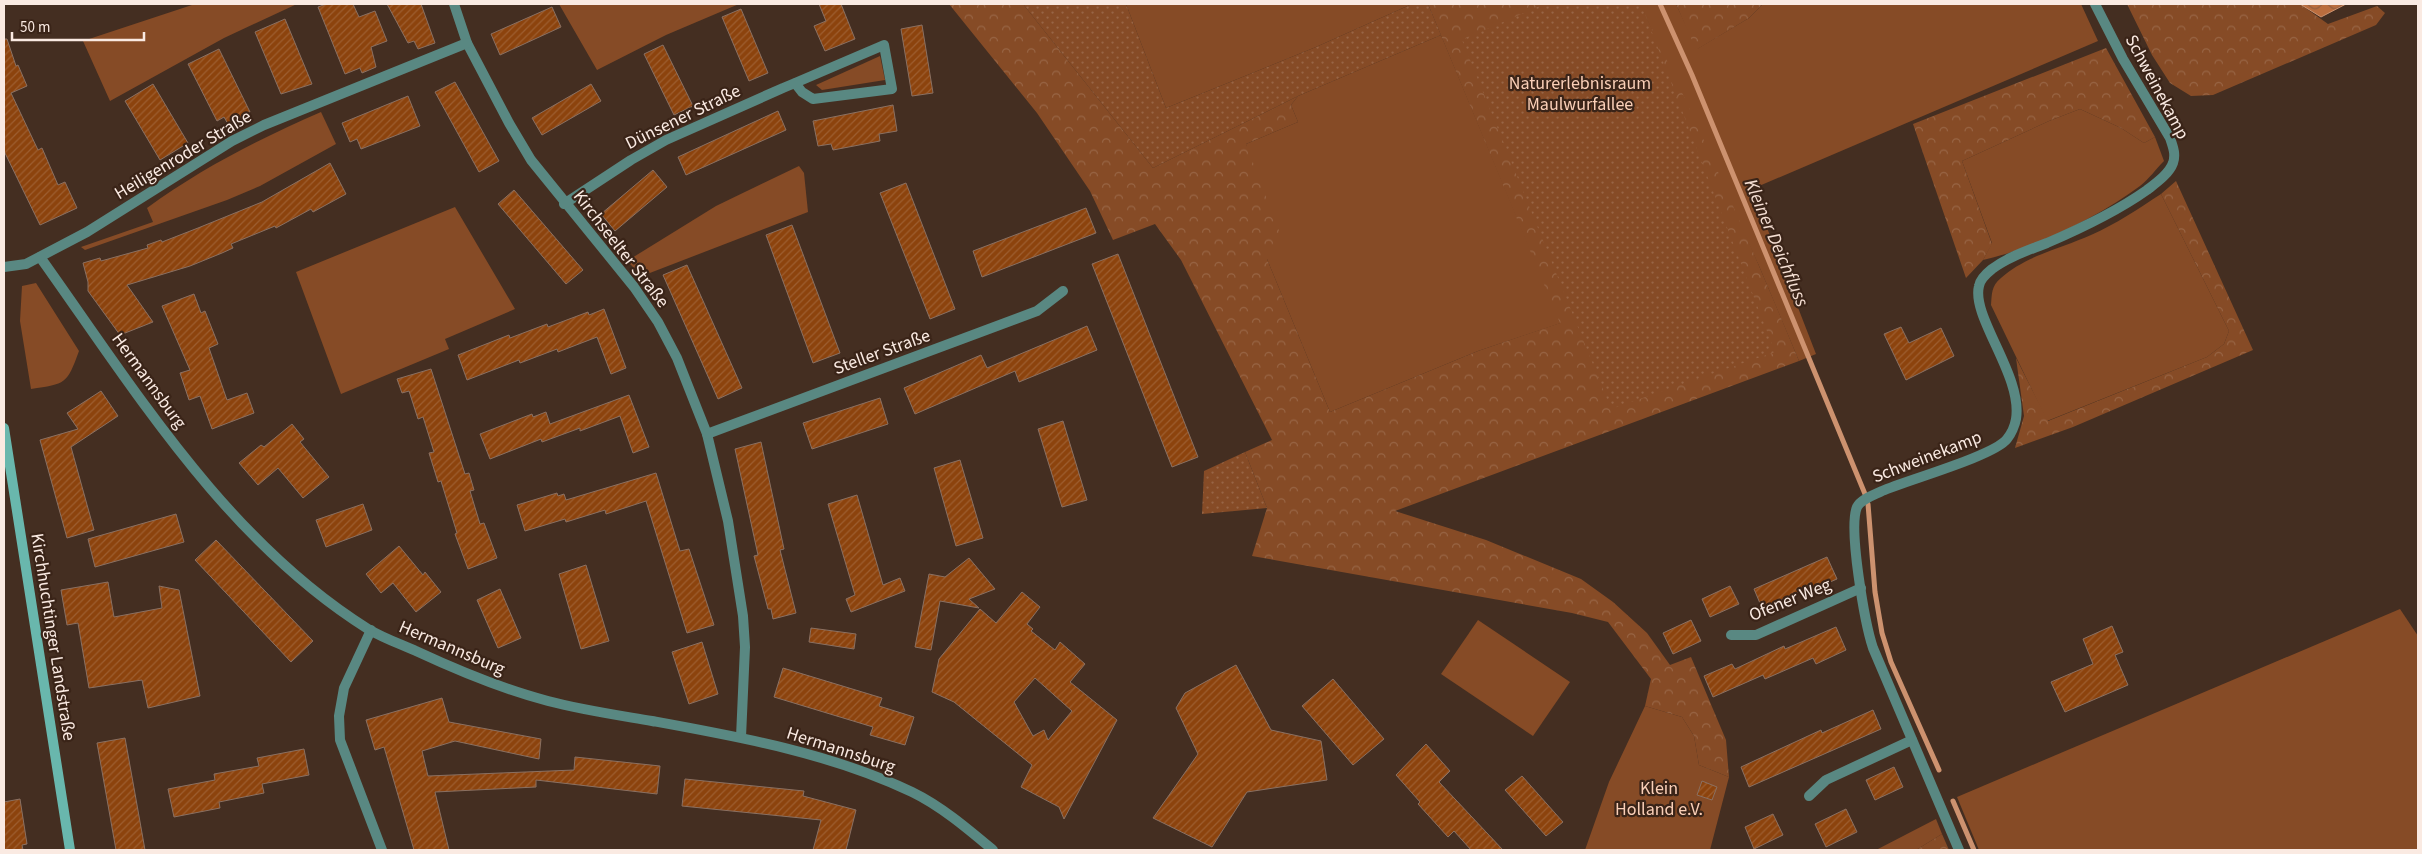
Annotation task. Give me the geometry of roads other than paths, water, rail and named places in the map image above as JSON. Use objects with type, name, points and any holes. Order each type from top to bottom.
[{"type":"main road","name":"Kirchhuchtinger Landstraße","points":[[4,428],[70,850]]},
{"type":"street","name":"Kirchseelter Straße","points":[[454,4],[467,43],[508,124],[531,160],[564,204],[634,287],[658,322],[677,358],[707,434],[728,521],[743,616],[745,647],[741,737]]},
{"type":"street","name":"Schweinekamp","points":[[1959,850],[1881,672],[1873,648],[1867,628],[1860,588],[1854,517],[1858,506],[1871,496],[1906,481],[1992,450],[2006,440],[2012,431],[2016,419],[2014,390],[1982,310],[1978,294],[1979,285],[1984,277],[1993,268],[2014,257],[2083,227],[2132,201],[2168,172],[2173,163],[2175,150],[2170,138],[2123,59],[2095,4]]},
{"type":"street","name":"Heiligenroder Straße","points":[[4,267],[26,264],[87,232],[248,133],[467,43]]},
{"type":"street","name":"Dünsener Straße","points":[[564,204],[631,160],[666,140],[795,83],[884,45],[892,89],[814,99],[802,92],[795,83]]},
{"type":"street","name":"Hermannsburg","points":[[40,257],[154,417],[210,488],[289,569],[329,601],[371,630],[475,677],[535,698],[597,712],[741,737],[818,757],[907,790],[958,822],[993,850]]},
{"type":"street","name":"Steller Straße","points":[[707,434],[1037,311],[1063,291]]},
{"type":"street","name":"Ofener Weg","points":[[1731,634],[1756,635],[1860,588]]},
{"type":"street","points":[[371,630],[344,688],[339,716],[340,740],[382,850]]},
{"type":"street","points":[[1810,796],[1826,780],[1912,740]]},
{"type":"water","points":[[2300,4],[2346,4],[2321,17]]},
{"type":"waterway","name":"Kleiner Deichfluss","points":[[1660,4],[1692,75],[1865,494]]},
{"type":"waterway","name":"Kleiner Deichfluss","points":[[1868,504],[1875,592],[1882,633],[1891,662],[1939,770]]},
{"type":"waterway","name":"Kleiner Deichfluss","points":[[1953,801],[1974,850]]},
{"type":"park label","name":"Naturerlebnisraum Maulwurfallee","points":[[1580,94]]},
{"type":"park label","name":"Klein Holland e.V.","points":[[1659,798]]}]
